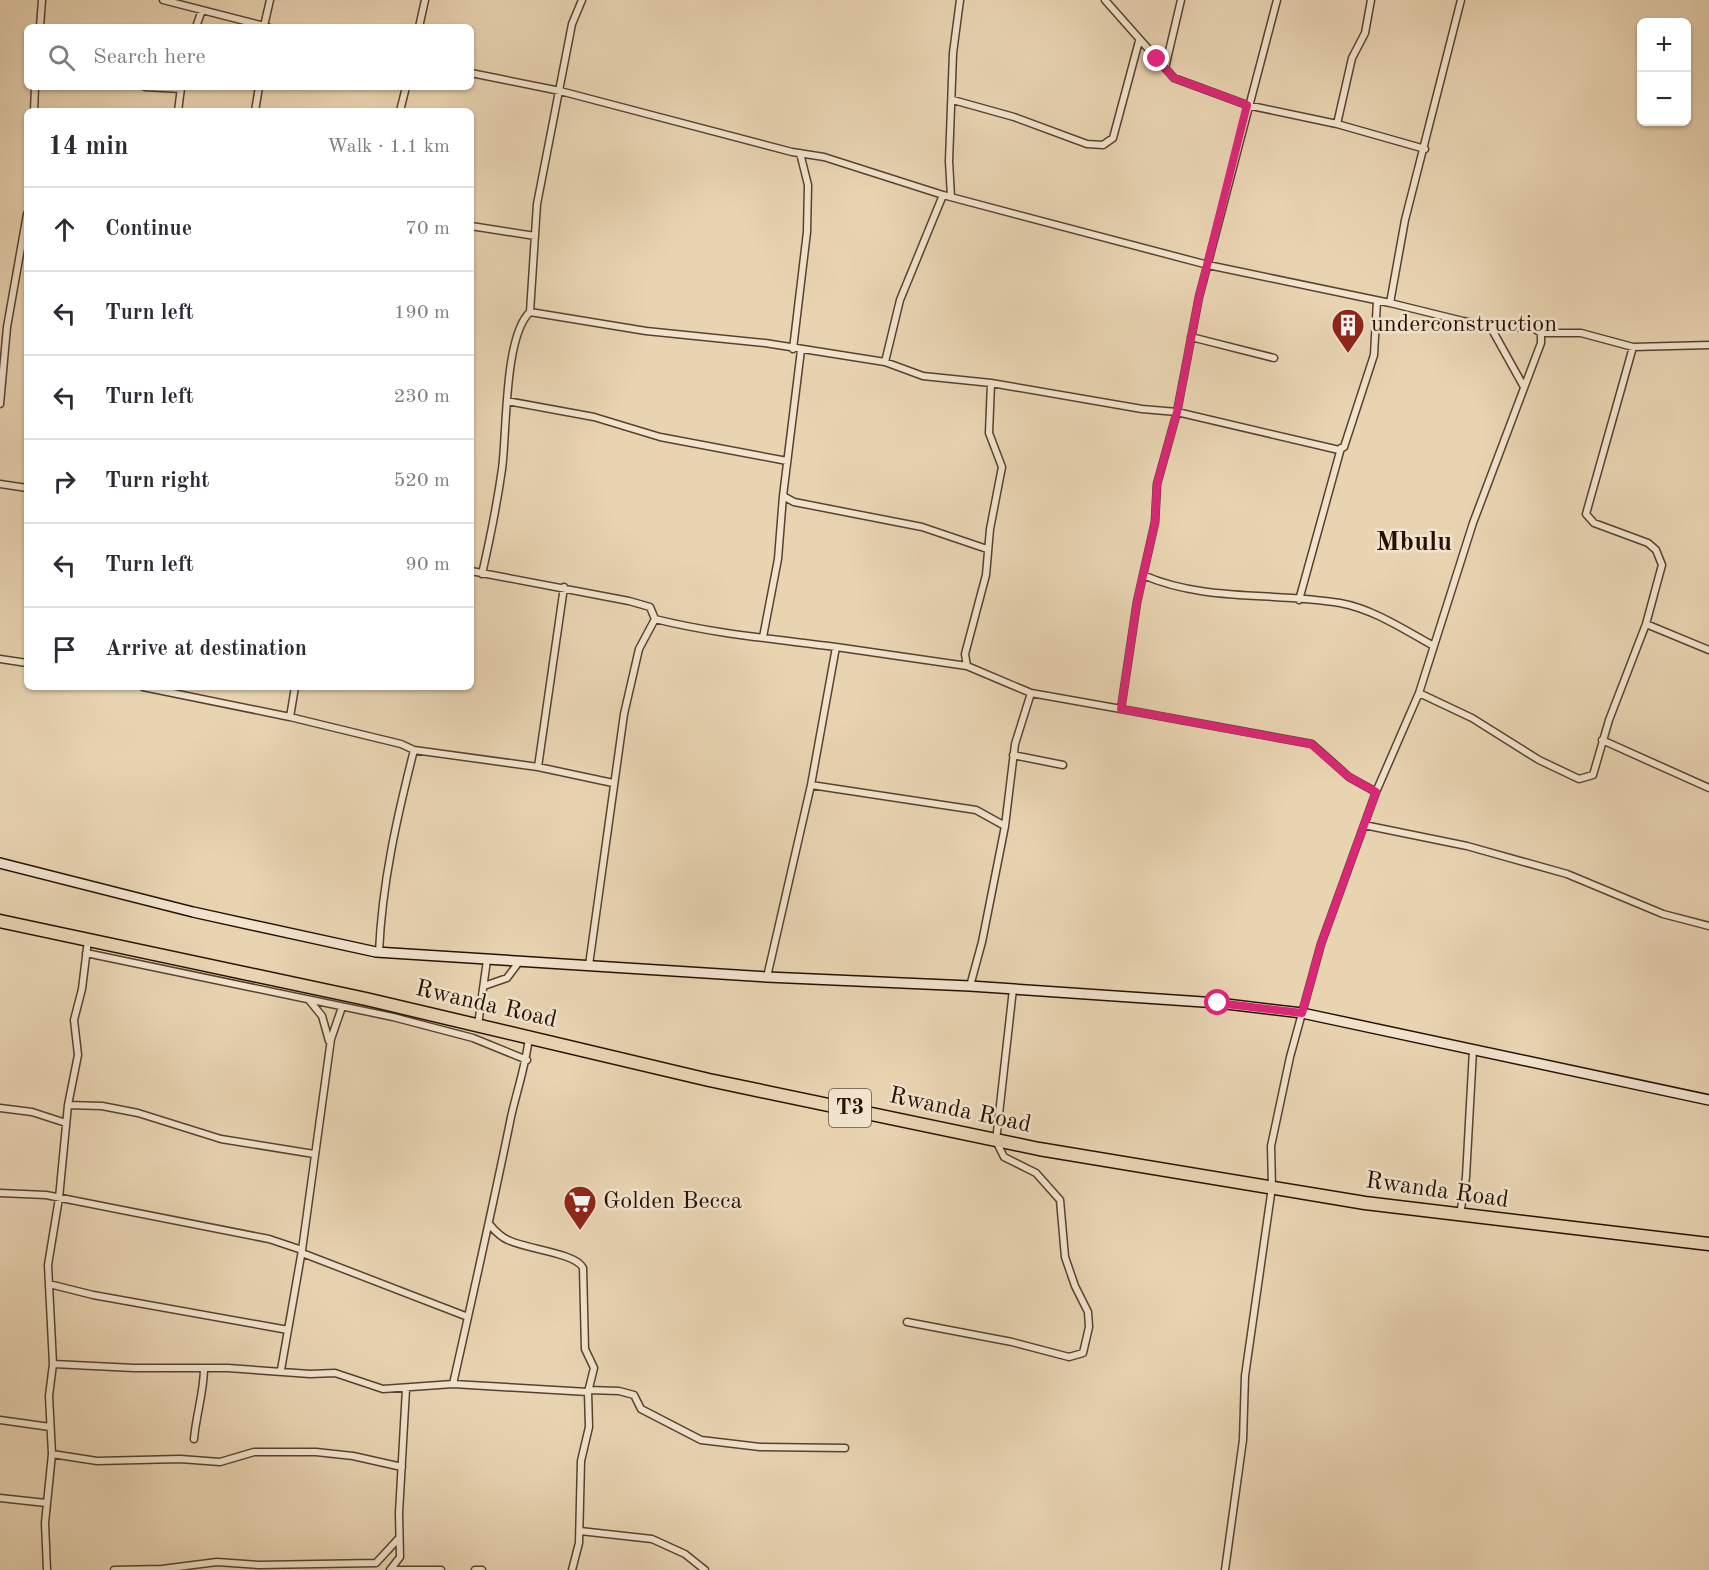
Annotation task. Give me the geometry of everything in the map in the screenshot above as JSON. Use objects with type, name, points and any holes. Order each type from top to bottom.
[{"type":"highway","name":"Rwanda Road","points":[[0,921],[529,1036],[709,1080],[996,1141],[1148,1169],[1365,1203],[1709,1244]]},
{"type":"street","points":[[40,24],[42,0]]},
{"type":"street","points":[[163,0],[191,3],[202,10],[255,24]]},
{"type":"street","points":[[266,24],[270,0]]},
{"type":"street","points":[[420,24],[425,0]]},
{"type":"street","points":[[482,574],[498,494],[514,347],[521,320],[530,312],[537,204],[572,24],[582,0]]},
{"type":"street","points":[[951,196],[949,161],[953,53],[960,0]]},
{"type":"street","points":[[1105,0],[1174,78],[1247,105],[1337,124],[1425,149]]},
{"type":"street","points":[[1165,69],[1181,0]]},
{"type":"street","points":[[1121,709],[1143,575],[1155,522],[1157,484],[1177,412],[1191,338],[1247,105],[1268,41],[1277,0]]},
{"type":"street","points":[[1337,124],[1352,58],[1365,33],[1371,0]]},
{"type":"street","points":[[1390,303],[1405,220],[1425,149],[1461,0]]},
{"type":"street","points":[[197,24],[202,10]]},
{"type":"street","points":[[953,100],[1014,117],[1087,144],[1103,145],[1113,138],[1139,41]]},
{"type":"street","points":[[474,73],[560,91],[800,153],[824,157],[942,195],[1208,265],[1490,326],[1533,328],[1541,333],[1581,333],[1633,347],[1709,345]]},
{"type":"street","points":[[34,108],[35,90]]},
{"type":"street","points":[[178,108],[181,90]]},
{"type":"street","points":[[256,108],[258,90]]},
{"type":"street","points":[[401,108],[405,90]]},
{"type":"street","points":[[793,349],[800,307],[807,232],[808,185],[800,153]]},
{"type":"street","points":[[885,362],[900,300],[942,195]]},
{"type":"street","points":[[474,227],[535,237]]},
{"type":"street","points":[[0,404],[3,327],[24,228]]},
{"type":"street","points":[[1299,600],[1341,448],[1374,355],[1377,301]]},
{"type":"street","points":[[530,312],[646,332],[765,344],[885,362],[923,376],[991,383],[1142,409],[1177,412],[1325,449],[1341,448]]},
{"type":"street","points":[[1490,326],[1524,387]]},
{"type":"street","points":[[1225,1570],[1243,1440],[1245,1376],[1272,1187],[1271,1146],[1278,1105],[1321,944],[1376,792],[1419,693],[1432,645],[1473,523],[1541,344],[1541,333]]},
{"type":"street","points":[[1191,338],[1274,358]]},
{"type":"street","points":[[1419,693],[1472,718],[1539,760],[1579,779],[1593,775],[1602,740],[1646,624],[1662,565],[1656,550],[1643,540],[1594,524],[1586,513],[1633,347]]},
{"type":"street","points":[[763,637],[778,559],[783,496],[801,350]]},
{"type":"street","points":[[967,666],[965,654],[986,575],[987,549],[1002,468],[989,433],[991,383]]},
{"type":"street","points":[[507,401],[592,417],[660,437],[787,461]]},
{"type":"street","points":[[0,484],[24,488]]},
{"type":"street","points":[[783,496],[794,502],[922,527],[987,549]]},
{"type":"street","points":[[474,572],[564,587],[644,605],[650,608],[655,619]]},
{"type":"street","points":[[1143,575],[1163,584],[1339,603],[1364,609],[1432,645]]},
{"type":"street","points":[[538,767],[564,587]]},
{"type":"street","points":[[655,619],[723,634],[763,637],[967,666],[1031,693],[1311,744],[1349,777],[1376,792]]},
{"type":"street","points":[[589,965],[613,783],[631,679],[639,649],[655,619]]},
{"type":"street","points":[[1646,624],[1709,650]]},
{"type":"street","points":[[767,977],[811,785],[836,647]]},
{"type":"street","points":[[0,658],[24,662]]},
{"type":"street","points":[[158,690],[290,717],[401,744],[414,750],[498,764],[538,767],[613,783]]},
{"type":"street","points":[[290,717],[294,690]]},
{"type":"street","points":[[970,986],[982,942],[1005,826],[1013,755],[1019,726],[1031,693]]},
{"type":"street","points":[[1602,740],[1709,788]]},
{"type":"street","points":[[379,952],[383,900],[394,832],[414,750]]},
{"type":"street","points":[[1013,755],[1063,765]]},
{"type":"street","points":[[811,785],[976,810],[1005,826]]},
{"type":"street","points":[[1364,825],[1458,844],[1567,874],[1663,914],[1709,926]]},
{"type":"street","points":[[0,863],[192,912],[379,952],[767,977],[970,986],[1218,1003],[1302,1013],[1709,1100]]},
{"type":"street","points":[[47,1570],[46,1503],[52,1454],[49,1395],[53,1364],[49,1284],[50,1252],[59,1198],[68,1105],[78,1055],[74,1020],[88,939]]},
{"type":"street","points":[[86,953],[342,1006],[462,1035],[527,1060]]},
{"type":"street","points":[[478,1025],[487,960]]},
{"type":"street","points":[[484,986],[507,978],[519,962]]},
{"type":"street","points":[[907,1322],[1012,1342],[1069,1357],[1083,1353],[1089,1327],[1088,1312],[1075,1286],[1065,1257],[1060,1200],[1036,1173],[1004,1156],[996,1141],[1013,989]]},
{"type":"street","points":[[309,1000],[322,1016],[330,1044]]},
{"type":"street","points":[[281,1370],[302,1251],[330,1044],[342,1006]]},
{"type":"street","points":[[453,1384],[490,1225],[513,1109],[527,1060],[529,1036]]},
{"type":"street","points":[[1460,1215],[1468,1149],[1468,1095],[1473,1050]]},
{"type":"street","points":[[68,1105],[102,1106],[138,1113],[221,1139],[314,1154]]},
{"type":"street","points":[[0,1108],[32,1112],[66,1123]]},
{"type":"street","points":[[0,1193],[31,1193],[269,1239],[468,1317]]},
{"type":"street","points":[[490,1225],[507,1240],[541,1252],[573,1258],[581,1262],[584,1274],[585,1349],[594,1368],[588,1391],[590,1427],[581,1461],[580,1531],[573,1570]]},
{"type":"street","points":[[49,1284],[93,1295],[288,1330]]},
{"type":"street","points":[[53,1364],[281,1370],[310,1374],[334,1372],[374,1388],[406,1389],[453,1384],[619,1391],[634,1395],[640,1409],[701,1440],[760,1447],[845,1448]]},
{"type":"street","points":[[194,1439],[204,1385],[204,1368]]},
{"type":"street","points":[[390,1570],[400,1557],[406,1389]]},
{"type":"street","points":[[0,1420],[50,1428]]},
{"type":"street","points":[[52,1454],[97,1461],[180,1459],[220,1462],[254,1452],[316,1452],[353,1456],[402,1467]]},
{"type":"street","points":[[0,1498],[46,1503]]},
{"type":"street","points":[[580,1531],[652,1539],[685,1554],[705,1570]]},
{"type":"street","points":[[114,1570],[162,1569],[217,1562],[259,1565],[376,1563],[399,1538]]},
{"type":"street","points":[[390,1570],[441,1570]]},
{"type":"street","points":[[475,1570],[482,1570]]},
{"type":"place","name":"underconstruction","points":[[1348,354]]},
{"type":"place","name":"Golden Becca","points":[[580,1231]]},
{"type":"district","name":"Mbulu","points":[[1414,542]]},
{"type":"route","points":[[1157,59],[1174,78],[1247,105],[1223,210],[1199,297],[1177,412],[1157,484],[1155,522],[1137,602],[1121,709],[1311,744],[1349,777],[1376,792],[1321,944],[1302,1013],[1218,1003]]}]
